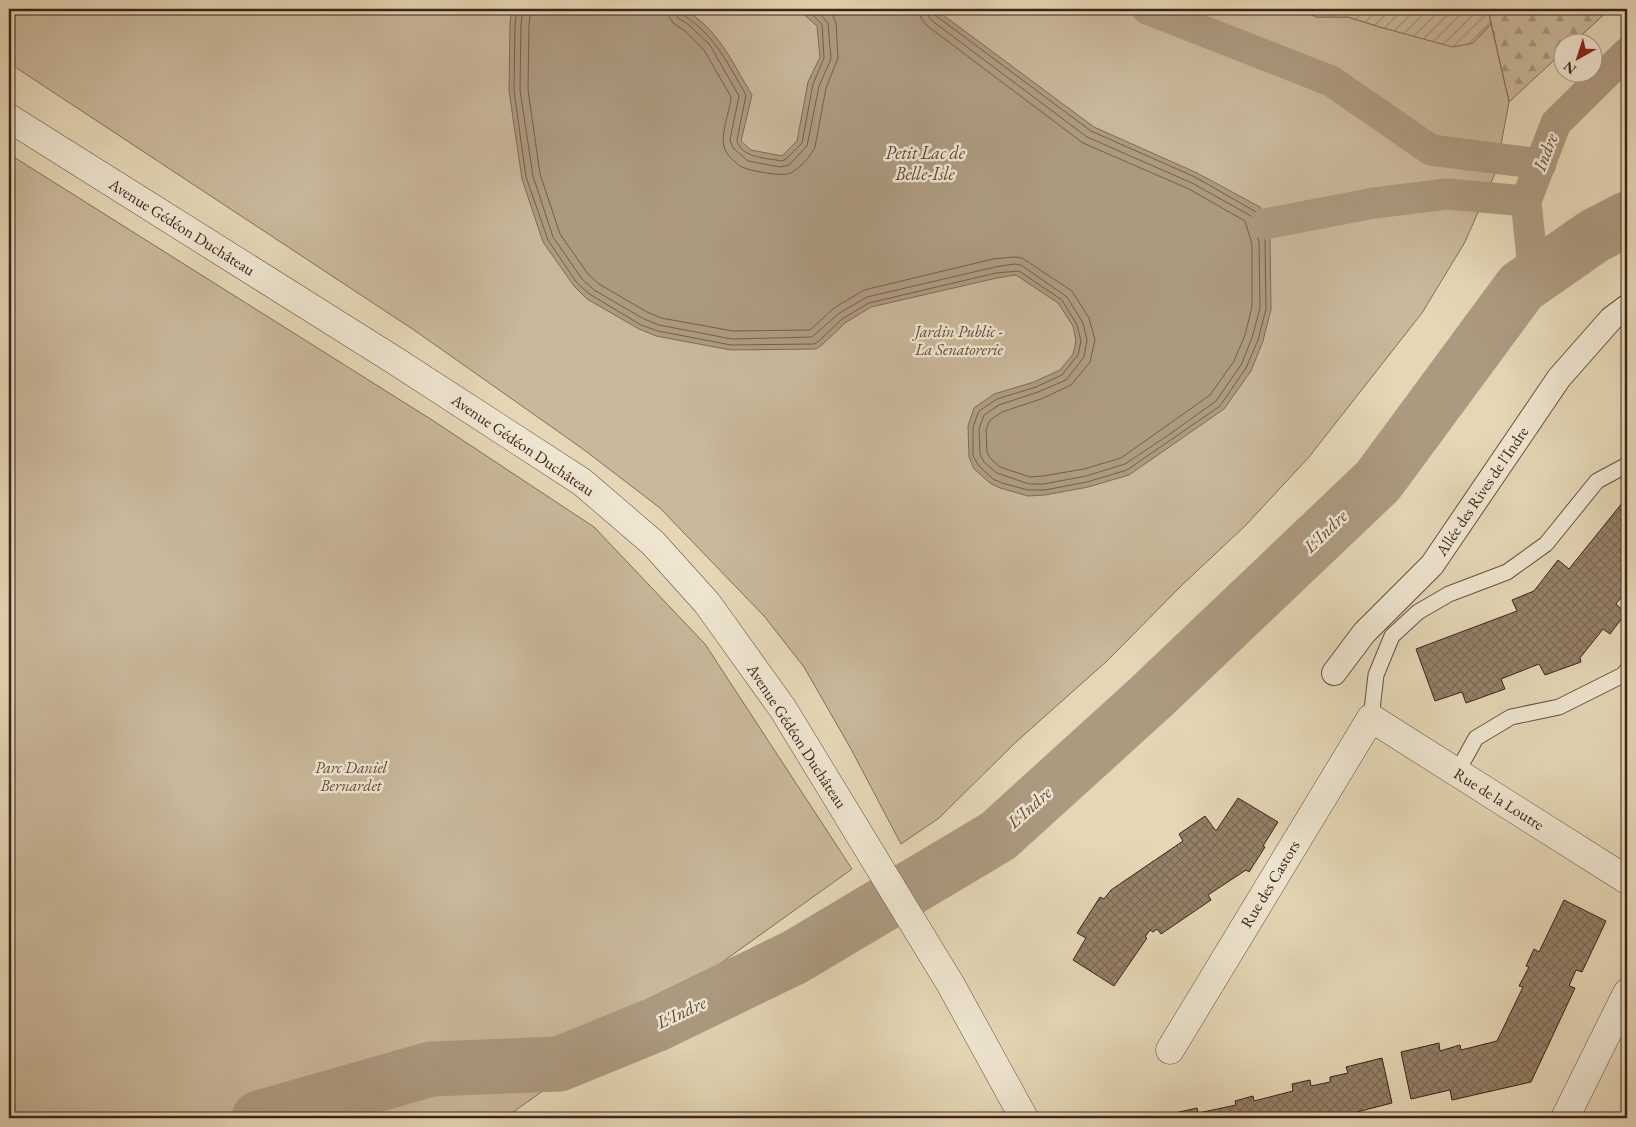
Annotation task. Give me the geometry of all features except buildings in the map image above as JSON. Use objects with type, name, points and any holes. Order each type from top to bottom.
[{"type":"street","name":"Avenue Gédéon Duchâteau","points":[[9,118],[394,360],[582,482],[653,543],[707,603],[783,709],[950,985],[1024,1118]]},
{"type":"street","name":"Allée des Rives de l'Indre","points":[[1334,673],[1364,633],[1432,565],[1559,378],[1611,319],[1627,307]]},
{"type":"street","name":"Rue de la Loutre","points":[[1370,718],[1627,880]]},
{"type":"street","name":"Rue des Castors","points":[[1170,1050],[1370,718]]},
{"type":"street","points":[[1565,1118],[1627,993]]},
{"type":"lane","points":[[1370,718],[1376,675],[1392,636],[1418,612],[1449,594],[1507,572],[1546,544],[1597,481],[1627,465]]},
{"type":"lane","points":[[1457,772],[1476,738],[1511,717],[1559,707],[1623,675],[1627,670]]},
{"type":"green space","name":"Jardin Public - La Senatorerie","points":[[9,9],[1301,9],[1316,17],[1348,17],[1414,35],[1473,43],[1491,24],[1509,102],[1496,171],[1465,242],[1422,313],[1309,457],[1246,525],[1181,586],[1107,661],[1016,742],[939,818],[901,844],[851,749],[804,667],[764,616],[660,508],[583,449],[414,330],[9,63]]},
{"type":"green space","points":[[1301,9],[1488,9],[1491,24],[1473,43],[1453,47],[1348,17],[1316,17]]},
{"type":"green space","points":[[1488,9],[1610,9],[1585,32],[1554,32],[1554,60],[1509,102]]},
{"type":"green space","name":"Parc Daniel Bernardet","points":[[9,154],[432,420],[594,527],[705,644],[852,869],[505,1118],[9,1118]]},
{"type":"water","name":"Petit Lac de Belle-Isle","points":[[512,9],[683,9],[706,26],[715,36],[731,58],[752,95],[741,141],[751,150],[782,156],[797,141],[808,82],[820,57],[817,26],[798,9],[935,9],[1094,127],[1197,173],[1260,207],[1270,240],[1271,309],[1263,341],[1251,371],[1224,409],[1129,475],[1088,487],[1045,495],[1028,496],[990,483],[974,469],[969,457],[968,426],[974,408],[994,394],[1034,382],[1060,370],[1073,354],[1076,341],[1073,326],[1058,303],[1016,275],[871,307],[845,323],[816,349],[731,350],[656,336],[639,329],[587,299],[574,286],[543,242],[522,179],[509,91]]},
{"type":"waterway","points":[[1147,9],[1331,81],[1431,150],[1541,164]]},
{"type":"waterway","name":"Indre","points":[[1534,278],[1526,201],[1556,123],[1627,53]]},
{"type":"waterway","points":[[1265,224],[1374,203],[1447,194],[1526,201]]},
{"type":"waterway","name":"L'Indre","points":[[259,1118],[431,1069],[559,1064],[657,1024],[795,957],[998,836],[1151,697],[1378,481],[1521,287],[1594,236],[1627,219]]}]
